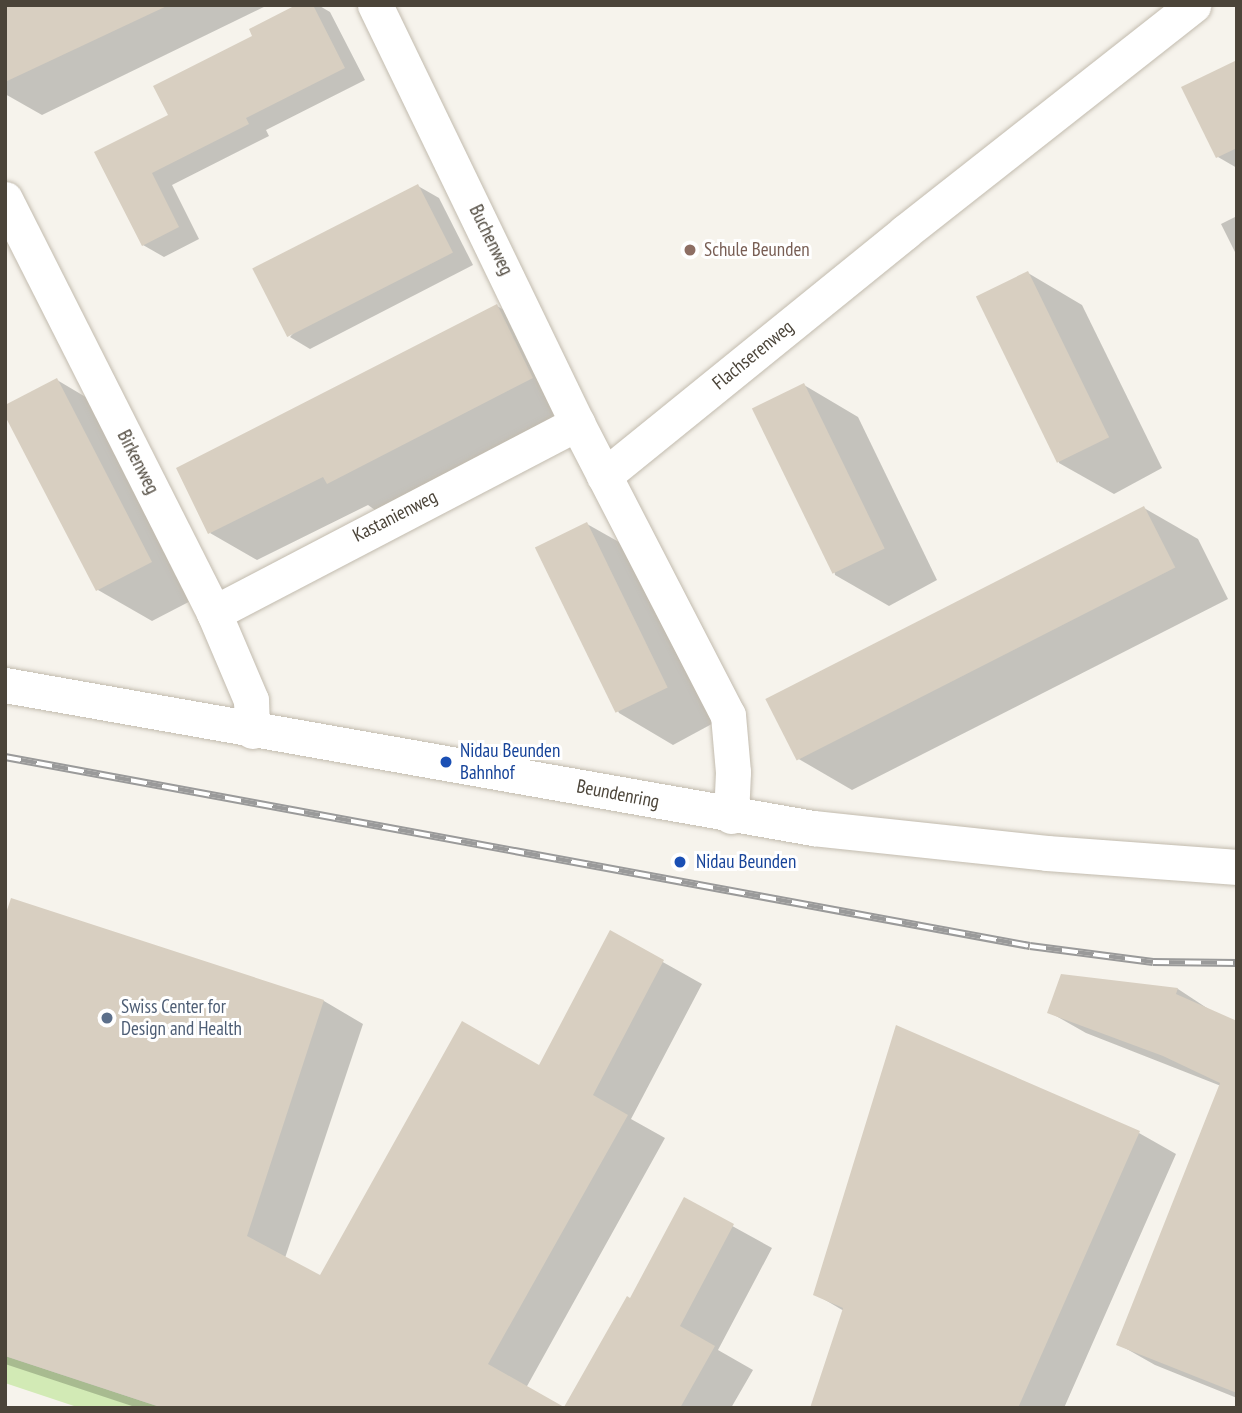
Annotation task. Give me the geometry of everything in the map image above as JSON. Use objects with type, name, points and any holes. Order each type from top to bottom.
[{"type":"street","name":"Buchenweg","points":[[375,5],[604,476]]},
{"type":"street","name":"Flachserenweg","points":[[604,476],[905,232],[1193,5]]},
{"type":"street","name":"Birkenweg","points":[[5,199],[214,613],[251,700],[252,731]]},
{"type":"street","name":"Kastanienweg","points":[[214,613],[577,423]]},
{"type":"street","points":[[604,476],[728,715],[733,772],[731,816]]},
{"type":"street","name":"Beundenring","points":[[5,685],[252,731],[310,737],[731,816],[813,828],[1047,853],[1237,867]]},
{"type":"green space","points":[[5,1356],[163,1408],[80,1408],[5,1383]]},
{"type":"building","points":[[5,5],[169,5],[5,82]]},
{"type":"building","points":[[296,5],[313,5],[345,68],[246,118],[249,124],[152,173],[179,227],[142,246],[94,152],[168,115],[153,86],[252,36],[249,29]]},
{"type":"building","points":[[1237,60],[1237,148],[1216,158],[1181,87]]},
{"type":"building","points":[[418,184],[453,253],[287,337],[252,268]]},
{"type":"building","points":[[1028,271],[1109,437],[1057,463],[976,296]]},
{"type":"building","points":[[497,304],[533,378],[327,484],[323,477],[208,534],[176,468]]},
{"type":"building","points":[[57,378],[152,562],[96,591],[5,416],[5,405]]},
{"type":"building","points":[[804,383],[885,548],[833,574],[752,408]]},
{"type":"building","points":[[1144,506],[1175,567],[797,760],[765,699]]},
{"type":"building","points":[[587,522],[668,687],[616,713],[535,547]]},
{"type":"building","points":[[11,898],[324,1000],[247,1236],[320,1275],[462,1021],[539,1065],[610,930],[664,960],[593,1095],[628,1115],[488,1364],[564,1407],[627,1296],[630,1298],[684,1197],[734,1224],[680,1326],[715,1346],[680,1408],[163,1408],[5,1356],[5,916]]},
{"type":"building","points":[[1061,974],[1178,988],[1176,994],[1237,1021],[1237,1393],[1116,1345],[1220,1083],[1163,1056],[1047,1013]]},
{"type":"building","points":[[896,1025],[1140,1131],[1018,1408],[810,1408],[843,1308],[813,1295]]},
{"type":"railway","points":[[5,757],[1030,946],[1153,962],[1237,963]]},
{"type":"place","name":"Schule Beunden","points":[[690,250]]},
{"type":"place","name":"Nidau Beunden Bahnhof","points":[[446,762]]},
{"type":"place","name":"Nidau Beunden","points":[[680,862]]},
{"type":"place","name":"Swiss Center for Design and Health","points":[[107,1018]]}]
